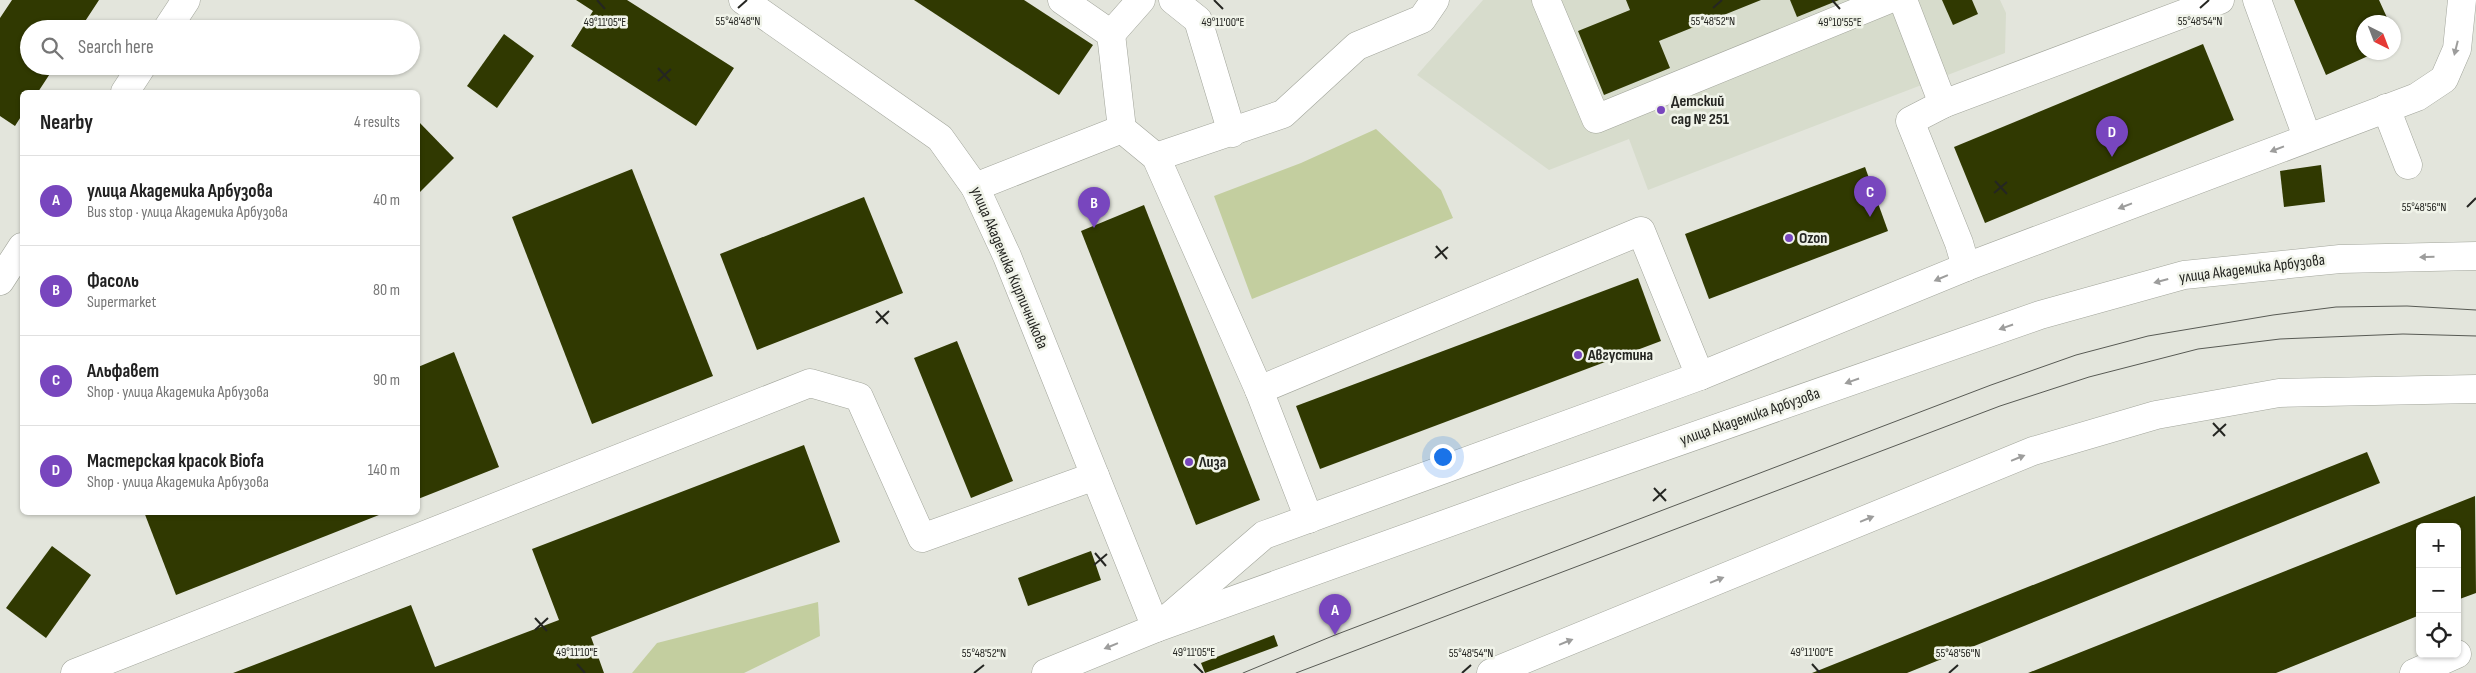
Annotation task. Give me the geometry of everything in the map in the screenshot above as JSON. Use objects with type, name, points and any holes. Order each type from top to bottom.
[{"type":"main road","points":[[173,20],[186,0]]},
{"type":"main road","name":"улица Академика Кирпичникова","points":[[743,0],[940,138],[976,188],[1007,256],[1156,628]]},
{"type":"main road","points":[[1062,0],[1111,34]]},
{"type":"main road","points":[[1141,0],[1111,34],[1122,129],[1156,157],[1259,390],[1309,519]]},
{"type":"main road","points":[[1173,0],[1198,20],[1232,133]]},
{"type":"main road","points":[[1156,157],[1232,133],[1283,114],[1357,46],[1422,19],[1435,0]]},
{"type":"main road","points":[[1546,0],[1596,119],[1887,0]]},
{"type":"main road","points":[[1903,0],[1943,104]]},
{"type":"main road","points":[[1966,267],[1959,243],[1910,121],[1943,104],[2220,0]]},
{"type":"main road","points":[[2257,0],[2307,137]]},
{"type":"main road","points":[[1156,628],[1264,535],[1700,376],[1966,267],[2416,97],[2444,79],[2457,49],[2462,0]]},
{"type":"main road","points":[[126,90],[136,75]]},
{"type":"main road","points":[[2386,108],[2408,165]]},
{"type":"main road","points":[[976,188],[1122,129]]},
{"type":"main road","points":[[1259,390],[1641,231],[1700,376]]},
{"type":"main road","points":[[0,281],[20,250]]},
{"type":"main road","name":"улица Академика Арбузова","points":[[1046,673],[1156,628],[1522,496],[2040,315],[2184,275],[2340,259],[2476,256]]},
{"type":"main road","points":[[75,673],[810,383],[859,397],[922,538],[1095,476]]},
{"type":"main road","points":[[1491,673],[1523,667],[2033,451],[2156,415],[2279,393],[2476,389]]},
{"type":"main road","points":[[2461,652],[2476,646]]},
{"type":"main road","points":[[2414,673],[2448,658]]},
{"type":"shaded area","name":"Детский сад № 251","points":[[1483,0],[2000,0],[2006,13],[2005,53],[1648,190],[1629,139],[1549,170],[1417,75]]},
{"type":"green space","points":[[1376,129],[1441,190],[1453,218],[1252,299],[1214,196],[1301,163]]},
{"type":"green space","points":[[818,602],[820,636],[744,673],[632,673],[657,643]]},
{"type":"building","points":[[12,0],[99,0],[86,20],[20,20],[20,75],[49,75],[39,90],[20,90],[20,118],[15,126],[0,116],[0,18]]},
{"type":"building","points":[[576,0],[627,0],[734,68],[696,126],[571,46],[593,11]]},
{"type":"building","points":[[914,0],[1024,0],[1093,45],[1059,95]]},
{"type":"building","points":[[1626,0],[1761,0],[1659,41],[1670,68],[1604,95],[1578,31],[1630,10]]},
{"type":"building","points":[[1790,0],[1839,0],[1797,17]]},
{"type":"building","points":[[1942,0],[1972,0],[1978,14],[1953,25]]},
{"type":"building","points":[[2294,0],[2379,0],[2386,15],[2356,15],[2356,60],[2359,60],[2326,75]]},
{"type":"building","points":[[504,34],[534,56],[497,108],[467,86]]},
{"type":"building","points":[[2203,44],[2234,120],[1985,223],[1954,147]]},
{"type":"building","points":[[420,123],[454,158],[420,192]]},
{"type":"building","points":[[2321,165],[2325,202],[2284,207],[2280,171]]},
{"type":"building","points":[[1865,167],[1888,231],[1709,299],[1685,234]]},
{"type":"building","points":[[632,169],[713,376],[592,424],[512,217]]},
{"type":"building","points":[[864,197],[903,293],[757,350],[720,254]]},
{"type":"building","points":[[1144,205],[1260,500],[1196,525],[1081,231]]},
{"type":"building","points":[[1638,278],[1661,341],[1320,469],[1296,406]]},
{"type":"building","points":[[957,341],[1013,481],[971,498],[914,358]]},
{"type":"building","points":[[454,352],[499,467],[420,498],[420,366]]},
{"type":"building","points":[[804,445],[840,542],[591,637],[604,673],[233,673],[411,605],[435,667],[559,620],[532,549]]},
{"type":"building","points":[[2367,452],[2380,483],[1907,673],[1812,673]]},
{"type":"building","points":[[2475,496],[2476,593],[2461,599],[2461,523],[2416,523],[2416,617],[2276,673],[2028,673]]},
{"type":"building","points":[[145,515],[379,515],[176,595]]},
{"type":"building","points":[[52,546],[91,575],[46,638],[6,608]]},
{"type":"building","points":[[1091,551],[1101,580],[1028,606],[1018,578]]},
{"type":"building","points":[[1274,635],[1278,646],[1205,673],[1201,663]]},
{"type":"tram line","points":[[1243,673],[1335,635],[1991,385],[2076,355],[2148,336],[2273,315],[2336,307],[2407,306],[2476,310]]},
{"type":"tram line","points":[[1296,673],[2000,406],[2089,377],[2198,349],[2280,339],[2403,334],[2476,336]]},
{"type":"place","name":"Детский сад № 251","points":[[1661,110]]},
{"type":"place","name":"Мастерская красок Biofa","points":[[2112,157]]},
{"type":"place","name":"Альфавет","points":[[1870,217]]},
{"type":"place","name":"Фасоль","points":[[1094,228]]},
{"type":"place","name":"Ozon","points":[[1789,238]]},
{"type":"place","name":"Августина","points":[[1578,355]]},
{"type":"place","name":"Лиза","points":[[1189,462]]},
{"type":"place","name":"улица Академика Арбузова","points":[[1335,635]]}]
